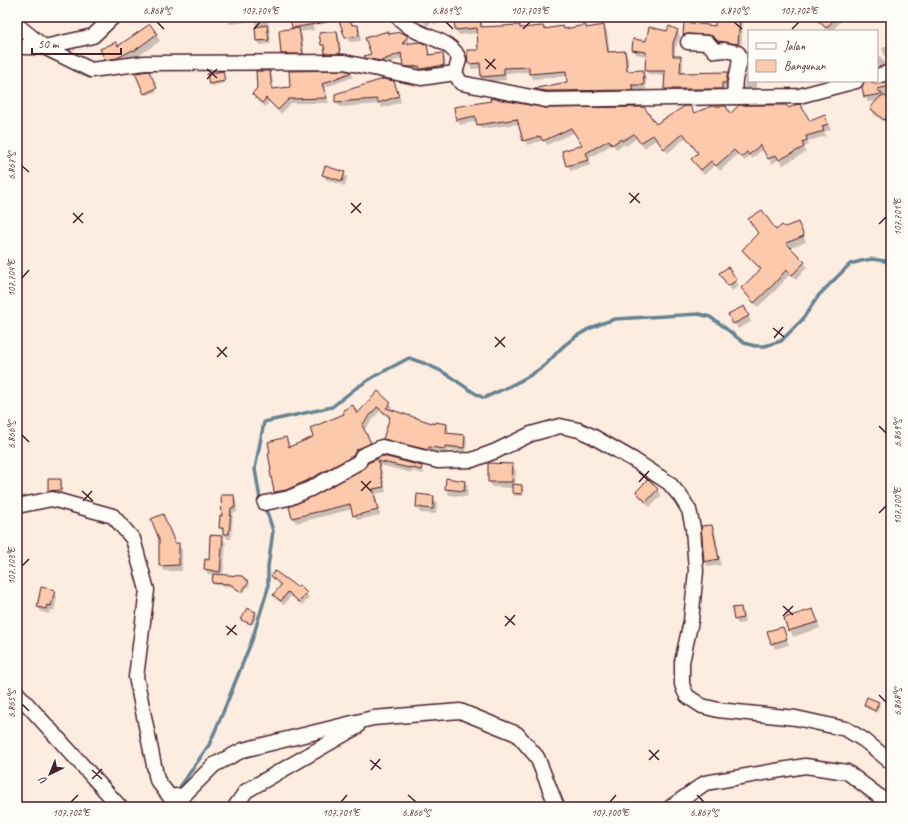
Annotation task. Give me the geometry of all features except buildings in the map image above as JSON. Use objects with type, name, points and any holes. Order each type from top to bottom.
[{"type":"street","points":[[17,47],[44,47],[93,36],[113,17]]},
{"type":"street","points":[[398,17],[405,25],[456,51],[459,60],[455,73],[461,83],[546,100],[799,96],[852,82]]},
{"type":"street","points":[[17,25],[44,47],[91,70],[145,63],[344,62],[421,78],[455,73]]},
{"type":"street","points":[[688,42],[708,43],[715,51],[725,50],[738,52],[739,69],[735,81],[735,97]]},
{"type":"street","points":[[878,76],[891,72]]},
{"type":"street","points":[[265,503],[289,498],[310,490],[359,462],[362,456],[382,447],[438,461],[472,460],[541,431],[560,426],[567,426],[579,430],[634,460],[669,483],[681,497],[689,510],[693,528],[696,571],[691,621],[682,662],[682,684],[687,696],[702,706],[718,710],[796,718],[846,729],[864,740],[891,762]]},
{"type":"street","points":[[17,506],[52,499],[113,516],[133,539],[147,590],[136,677],[157,780],[170,797],[184,795],[214,765],[243,750],[373,718],[460,711],[517,734],[537,757],[557,807]]},
{"type":"street","points":[[17,693],[120,807]]},
{"type":"street","points":[[235,807],[246,790],[373,718]]},
{"type":"street","points":[[671,807],[705,783],[805,766],[847,772],[891,804]]},
{"type":"waterway","points":[[180,792],[180,787],[209,745],[252,640],[268,588],[268,567],[273,531],[268,515],[260,499],[255,469],[264,422],[332,407],[356,388],[409,358],[439,370],[472,392],[484,398],[515,384],[537,371],[544,366],[563,346],[583,332],[615,319],[699,314],[710,317],[744,343],[755,346],[765,346],[781,341],[802,320],[819,295],[850,264],[872,259],[891,262]]},
{"type":"waterway","points":[[181,798],[181,807]]}]
